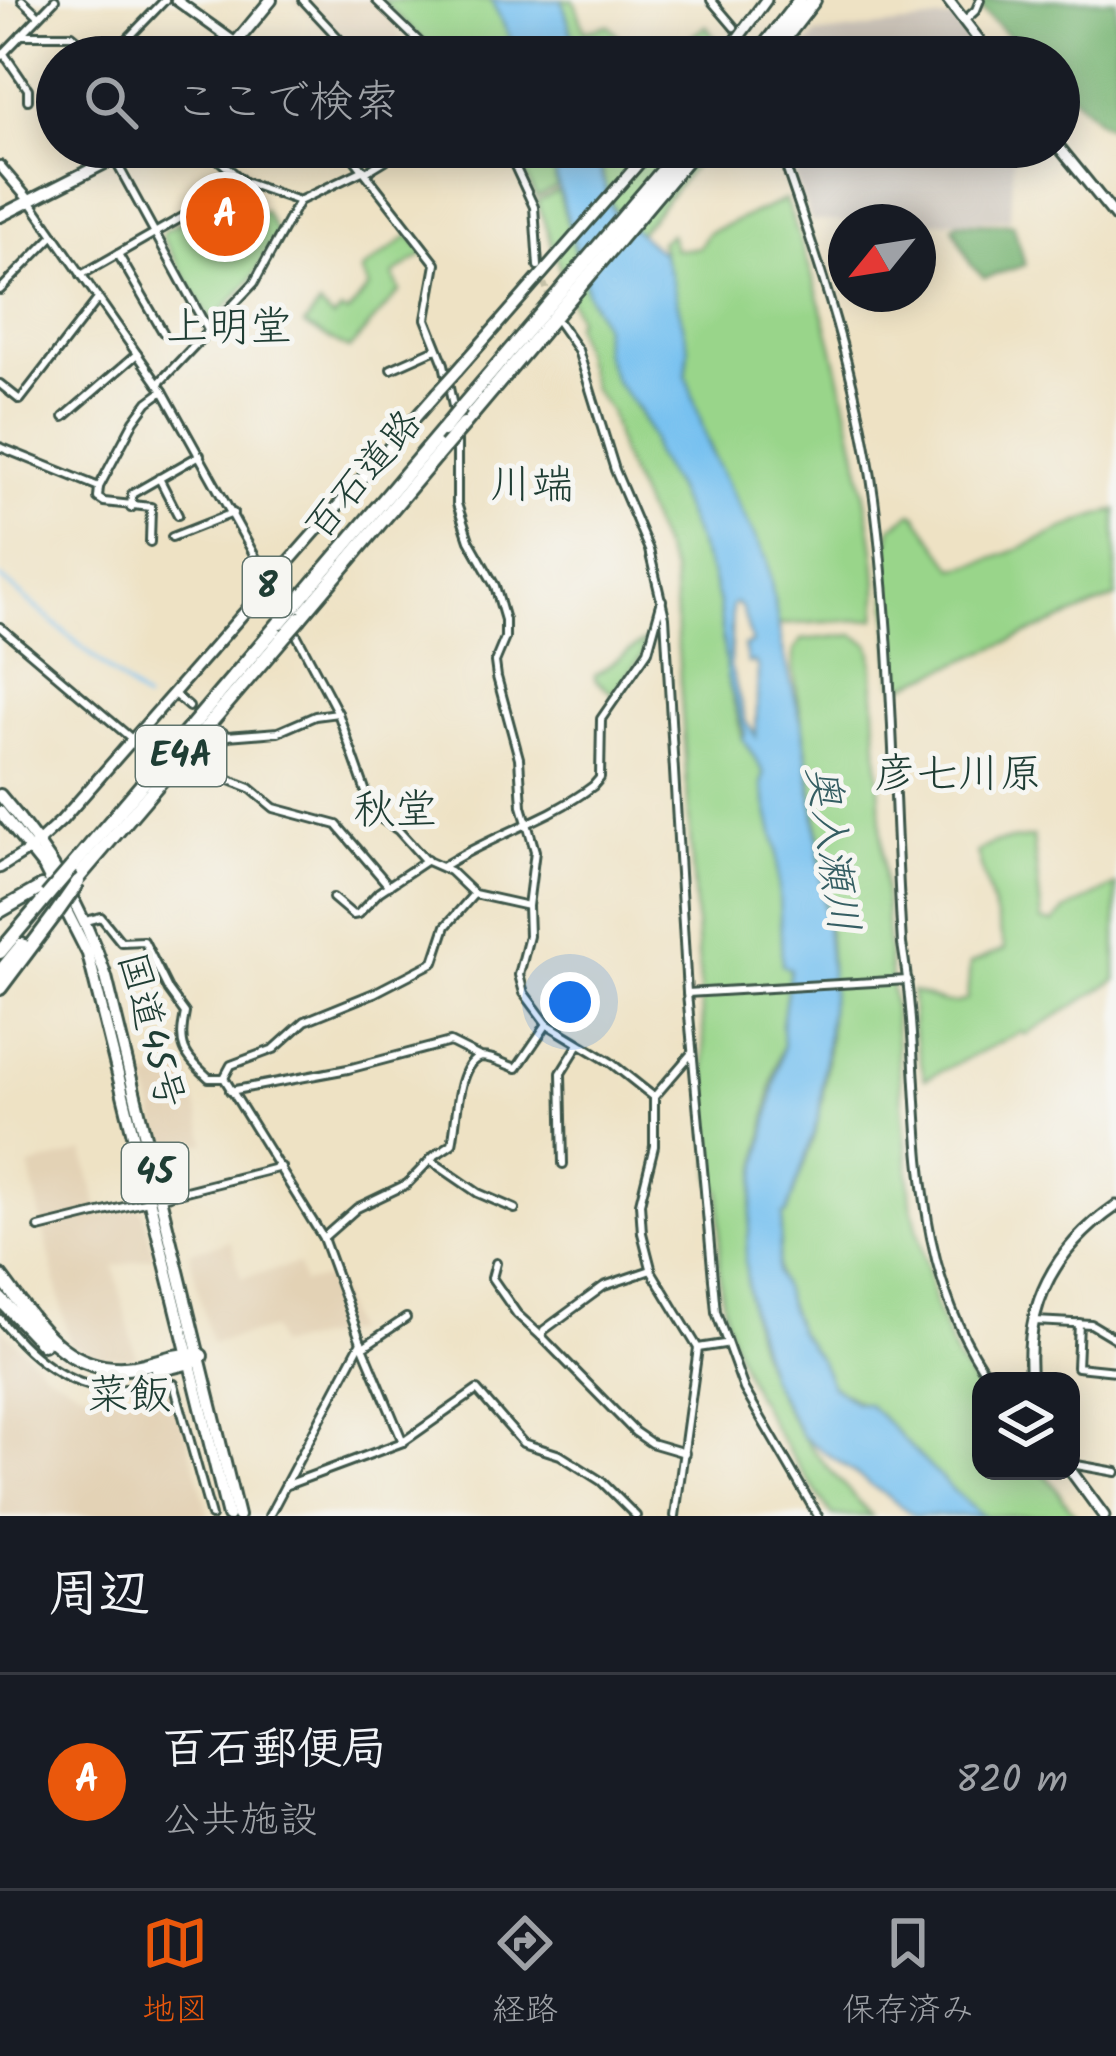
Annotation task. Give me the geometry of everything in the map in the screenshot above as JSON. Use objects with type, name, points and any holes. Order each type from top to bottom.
[{"type":"highway","points":[[242,36],[271,0]]},
{"type":"highway","points":[[772,36],[800,0]]},
{"type":"highway","points":[[786,36],[814,0]]},
{"type":"highway","points":[[0,216],[98,168]]},
{"type":"highway","name":"百石道路","points":[[74,874],[84,851],[446,446],[666,168]]},
{"type":"highway","name":"百石道路","points":[[297,612],[461,408],[678,168]]},
{"type":"highway","name":"E4A","points":[[74,874],[114,835],[283,628]]},
{"type":"highway","name":"国道45号","points":[[0,795],[86,921],[106,977],[228,1516]]},
{"type":"highway","name":"国道45号","points":[[0,812],[35,846],[88,954],[156,1198]]},
{"type":"highway","points":[[0,952],[74,874]]},
{"type":"highway","points":[[0,972],[74,874]]},
{"type":"highway","points":[[0,911],[50,900]]},
{"type":"highway","points":[[0,988],[50,900]]},
{"type":"highway","points":[[0,1276],[45,1336],[76,1360],[128,1368],[194,1357]]},
{"type":"highway","points":[[0,1299],[50,1350],[88,1371],[128,1375],[194,1357]]},
{"type":"highway","name":"国道45号","points":[[194,1357],[238,1516]]},
{"type":"main road","points":[[739,36],[766,0]]},
{"type":"main road","points":[[948,0],[977,36]]},
{"type":"main road","name":"8","points":[[35,846],[634,168]]},
{"type":"main road","points":[[1076,168],[1116,217]]},
{"type":"main road","points":[[1029,1372],[1032,1321],[1059,1258],[1116,1206]]},
{"type":"main road","points":[[1080,1480],[1104,1516]]},
{"type":"street","points":[[22,0],[39,16]]},
{"type":"street","points":[[28,100],[28,89],[2,55],[55,0]]},
{"type":"street","points":[[130,36],[165,0]]},
{"type":"street","points":[[176,0],[226,36]]},
{"type":"street","points":[[302,0],[336,36]]},
{"type":"street","points":[[376,0],[413,36]]},
{"type":"street","points":[[711,0],[734,27]]},
{"type":"street","points":[[965,20],[980,0]]},
{"type":"street","points":[[21,35],[36,37]]},
{"type":"street","points":[[0,166],[161,388],[200,455],[338,713],[374,811],[427,860],[474,894],[528,906]]},
{"type":"street","points":[[120,168],[209,331]]},
{"type":"street","points":[[228,168],[244,182],[299,201]]},
{"type":"street","points":[[362,168],[436,264],[426,320],[444,364],[453,407],[458,504],[505,620],[505,638],[495,662],[520,758],[522,806],[535,863],[520,981],[535,1013],[547,1024],[610,1062],[654,1097]]},
{"type":"street","points":[[151,542],[151,507],[131,508],[100,500],[99,487],[134,421],[254,284],[299,201],[370,168]]},
{"type":"street","points":[[516,168],[534,207],[538,266]]},
{"type":"street","points":[[786,168],[846,357],[874,496],[889,651],[898,884],[916,1133],[933,1248],[954,1315],[985,1372]]},
{"type":"street","points":[[81,275],[244,182]]},
{"type":"street","points":[[0,290],[53,236]]},
{"type":"street","points":[[118,254],[163,332]]},
{"type":"street","points":[[0,384],[20,400],[98,299]]},
{"type":"street","points":[[559,323],[578,350],[615,470],[649,550],[662,601],[692,1053],[711,1279],[724,1343],[765,1430],[818,1516]]},
{"type":"street","points":[[392,369],[436,348]]},
{"type":"street","points":[[64,416],[136,353]]},
{"type":"street","points":[[0,446],[99,487]]},
{"type":"street","points":[[131,508],[132,494],[200,455]]},
{"type":"street","points":[[159,478],[178,514]]},
{"type":"street","points":[[172,537],[233,513]]},
{"type":"street","points":[[442,867],[583,794],[599,778],[601,718],[648,650],[662,601]]},
{"type":"street","points":[[0,628],[132,740]]},
{"type":"street","points":[[173,693],[189,707]]},
{"type":"street","points":[[338,713],[315,716],[278,732],[224,734],[208,763],[212,773],[250,788],[274,808],[337,824],[389,886]]},
{"type":"street","points":[[0,868],[35,846]]},
{"type":"street","points":[[333,898],[353,916],[427,860]]},
{"type":"street","points":[[224,1078],[231,1065],[274,1049],[305,1021],[434,962],[446,926],[474,894]]},
{"type":"street","points":[[86,921],[101,917],[121,942],[147,944],[169,992],[185,1013],[180,1036],[183,1048],[209,1078],[224,1078]]},
{"type":"street","points":[[690,993],[905,979]]},
{"type":"street","points":[[230,1091],[348,1069],[450,1042],[518,1068],[547,1024]]},
{"type":"street","points":[[563,1164],[561,1073],[579,1044]]},
{"type":"street","points":[[675,1516],[698,1348],[652,1270],[640,1203],[654,1146],[654,1097],[692,1053]]},
{"type":"street","points":[[323,1238],[358,1208],[406,1184],[452,1144],[467,1072],[480,1057]]},
{"type":"street","points":[[224,1078],[323,1238],[404,1442]]},
{"type":"street","points":[[430,1160],[478,1193],[515,1209]]},
{"type":"street","points":[[40,1228],[280,1167]]},
{"type":"street","points":[[496,1263],[492,1278],[504,1298],[635,1432],[651,1443],[685,1453]]},
{"type":"street","points":[[541,1336],[604,1286],[652,1270]]},
{"type":"street","points":[[269,1516],[362,1344],[406,1318]]},
{"type":"street","points":[[0,1319],[48,1367],[79,1384],[123,1389],[174,1384],[211,1516]]},
{"type":"street","points":[[1032,1321],[1091,1324],[1116,1339]]},
{"type":"street","points":[[1079,1323],[1077,1366],[1116,1371]]},
{"type":"street","points":[[698,1348],[724,1343]]},
{"type":"street","points":[[287,1485],[404,1442],[477,1390],[523,1443],[560,1455],[587,1472],[636,1516]]},
{"type":"street","points":[[1080,1468],[1116,1472]]},
{"type":"shaded area","points":[[292,0],[372,0],[393,19],[398,36],[331,36]]},
{"type":"shaded area","points":[[952,18],[966,36],[815,36]]},
{"type":"shaded area","points":[[792,168],[1012,168],[1010,219],[936,222],[936,204],[828,204],[828,221],[811,221]]},
{"type":"shaded area","points":[[188,1069],[206,1143],[164,1153],[146,1079]]},
{"type":"shaded area","points":[[84,1152],[100,1216],[139,1207],[143,1212],[154,1257],[114,1267],[136,1357],[99,1357],[70,1344],[29,1166]]},
{"type":"shaded area","points":[[231,1241],[241,1278],[298,1264],[303,1283],[333,1276],[352,1331],[277,1346],[272,1329],[211,1343],[189,1252]]},
{"type":"shaded area","points":[[0,1327],[46,1372],[81,1391],[124,1395],[166,1388],[174,1392],[209,1516],[0,1516]]},
{"type":"green space","points":[[381,0],[491,0],[509,36],[419,36]]},
{"type":"green space","points":[[562,0],[574,0],[585,31],[608,25],[619,36],[572,36]]},
{"type":"green space","points":[[971,0],[1116,0],[1116,130],[1080,103],[1080,36],[1009,36]]},
{"type":"green space","points":[[706,26],[713,36],[692,36]]},
{"type":"green space","points":[[522,168],[553,168],[557,187],[536,197]]},
{"type":"green space","points":[[603,168],[692,168],[638,234],[619,215]]},
{"type":"green space","points":[[558,191],[587,292],[603,325],[603,349],[652,437],[654,453],[675,488],[712,576],[727,677],[743,739],[764,773],[790,969],[783,1045],[769,1099],[749,1228],[754,1330],[779,1397],[799,1431],[872,1516],[833,1516],[813,1488],[757,1398],[722,1300],[720,1191],[713,1182],[673,573],[620,452],[610,411],[593,389],[574,325],[577,319],[537,201]]},
{"type":"green space","points":[[785,200],[819,300],[853,436],[873,544],[876,619],[778,625],[767,560],[724,482],[686,375],[689,349],[660,242],[670,234],[675,250],[699,248],[708,233]]},
{"type":"green space","points":[[205,208],[221,235],[264,211],[277,233],[251,280],[212,322],[162,237]]},
{"type":"green space","points":[[957,223],[1013,224],[1025,265],[985,278],[971,265],[953,227]]},
{"type":"green space","points":[[410,235],[425,253],[393,275],[400,291],[349,349],[304,325],[319,306],[333,318],[341,311],[348,314],[369,287],[361,271]]},
{"type":"green space","points":[[1116,510],[1116,597],[901,687],[894,683],[884,560],[892,527],[916,515],[954,568],[995,558]]},
{"type":"green space","points":[[854,635],[869,644],[872,653],[887,934],[911,1202],[937,1311],[972,1382],[972,1480],[1050,1480],[1076,1516],[983,1516],[956,1495],[878,1413],[832,1386],[798,1331],[779,1282],[783,1213],[787,1213],[819,1116],[830,1006],[826,892],[793,667],[801,640]]},
{"type":"green space","points":[[645,640],[642,656],[613,694],[595,679],[595,675]]},
{"type":"green space","points":[[1033,837],[1042,921],[1053,923],[1065,911],[1116,885],[1116,980],[1025,1035],[1021,1032],[925,1079],[913,1029],[912,992],[946,1003],[967,999],[970,964],[1005,949],[977,852],[993,843]]},
{"type":"water","points":[[491,0],[562,0],[572,36],[509,36]]},
{"type":"water","points":[[554,168],[601,168],[613,212],[662,253],[689,349],[686,375],[711,453],[767,560],[802,725],[832,989],[819,1116],[783,1214],[777,1272],[798,1331],[832,1386],[855,1402],[868,1404],[983,1516],[915,1516],[802,1436],[769,1377],[750,1307],[745,1262],[755,1184],[783,1045],[790,969],[782,965],[777,850],[762,785],[764,773],[743,739],[727,677],[712,576],[675,488],[654,453],[652,437],[638,409],[615,381],[603,349],[603,325],[587,292]],"holes":[[[736,603],[742,608],[752,643],[744,646],[748,663],[758,668],[756,736],[746,722],[730,666],[732,605]]]},
{"type":"waterway","points":[[0,577],[145,701]]},
{"type":"tunnel","points":[[734,27],[738,36]]},
{"type":"tunnel","points":[[541,275],[551,302]]},
{"type":"place","name":"百石郵便局","points":[[225,217]]},
{"type":"district","name":"上明堂","points":[[229,328]]},
{"type":"district","name":"川端","points":[[532,486]]},
{"type":"district","name":"彦七川原","points":[[958,775]]},
{"type":"district","name":"秋堂","points":[[395,811]]},
{"type":"district","name":"菜飯","points":[[129,1396]]},
{"type":"water label","name":"奥入瀬川","points":[[831,849]]}]
